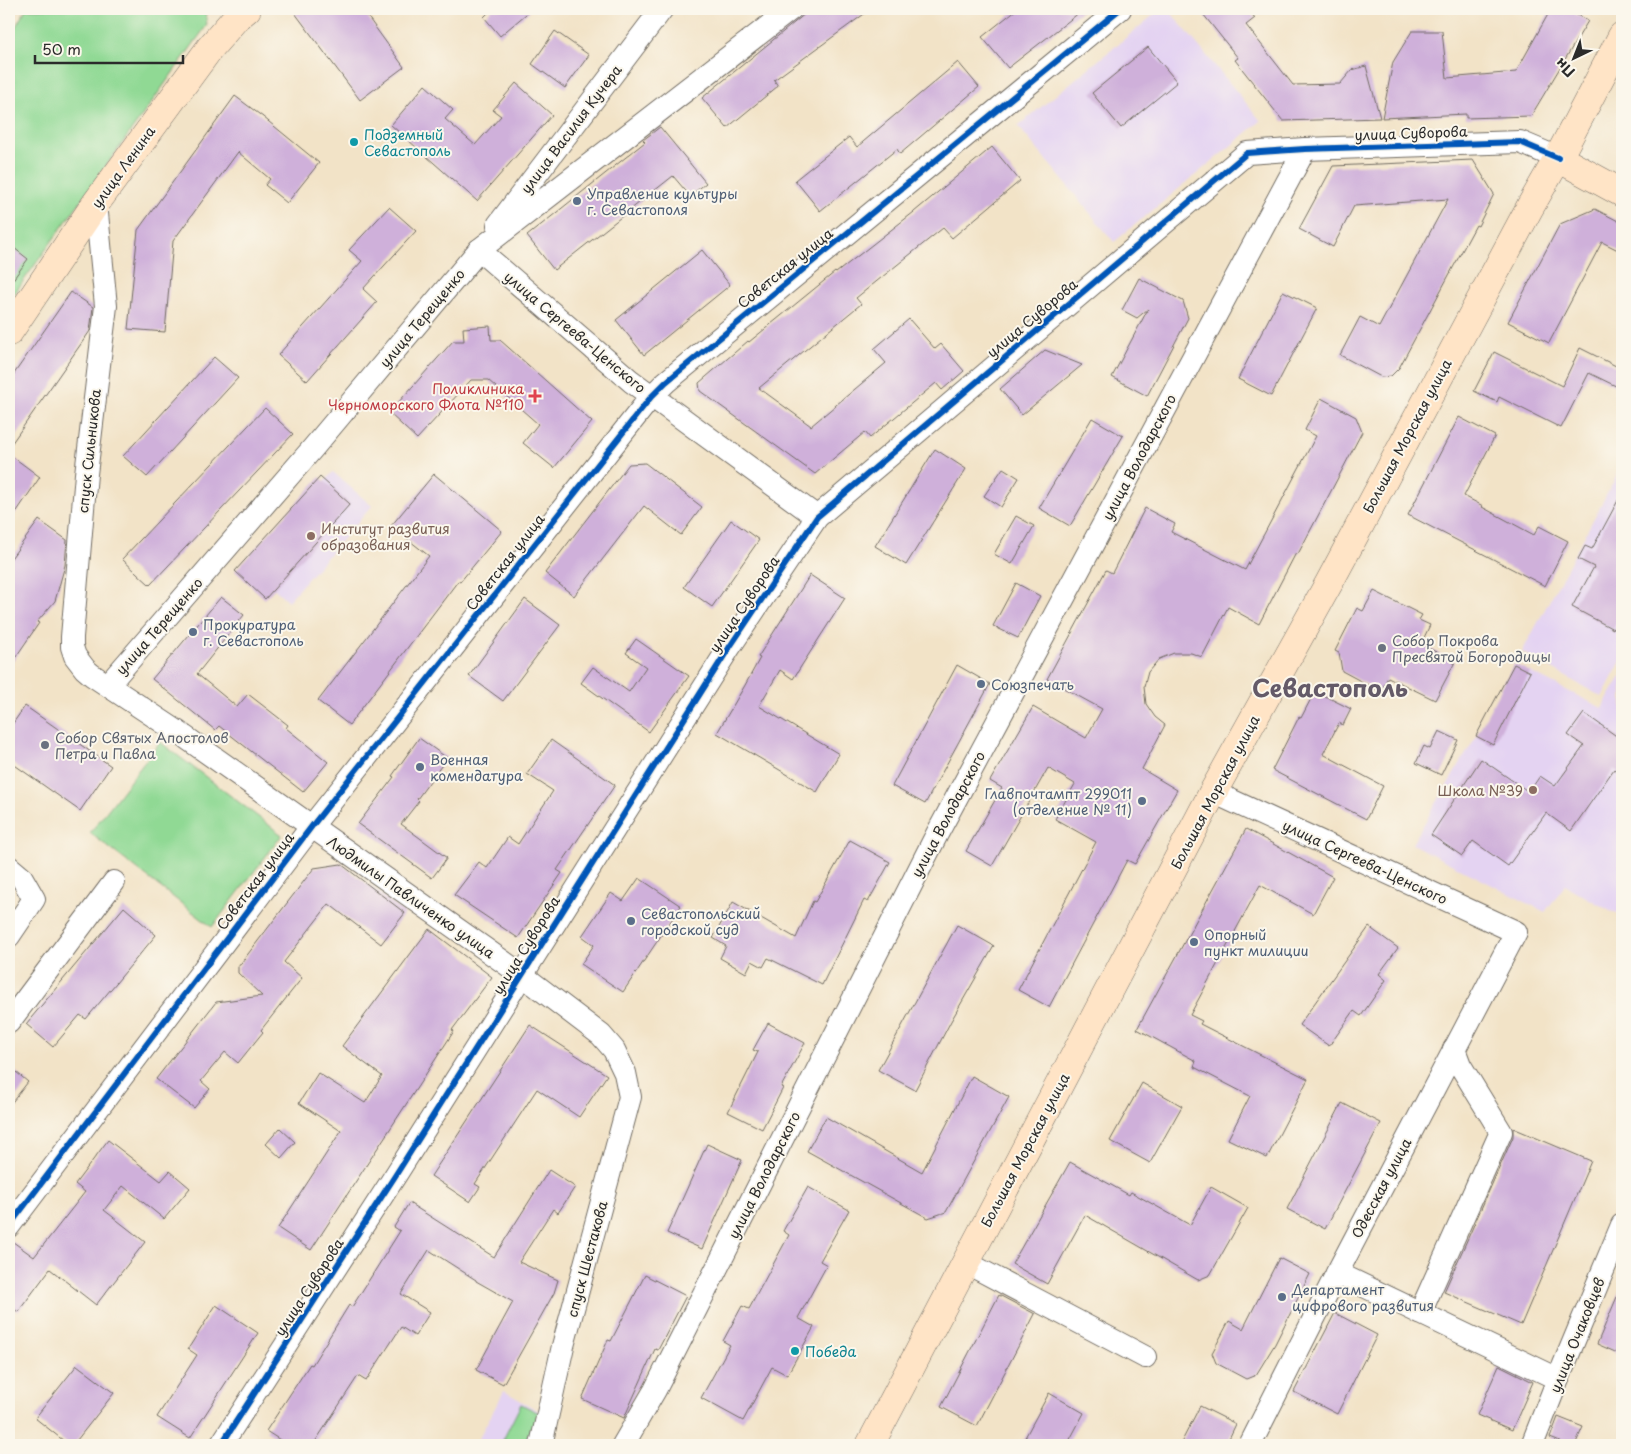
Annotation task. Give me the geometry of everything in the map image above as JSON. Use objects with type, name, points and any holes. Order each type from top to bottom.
[{"type":"main road","name":"улица Ленина","points":[[9,332],[96,203],[210,48],[239,12]]},
{"type":"main road","name":"Большая Морская улица","points":[[870,1445],[1214,792],[1558,158],[1622,36]]},
{"type":"main road","points":[[1558,158],[1622,193]]},
{"type":"street","name":"улица Василия Кучера","points":[[479,250],[662,9]]},
{"type":"street","name":"улица Терещенко","points":[[108,685],[313,448],[479,250],[791,9]]},
{"type":"street","name":"Советская улица","points":[[9,1226],[312,826],[652,397],[679,372],[1120,9]]},
{"type":"street","name":"улица Суворова","points":[[221,1445],[729,648],[817,517],[1247,153],[1305,149],[1520,142],[1558,158]]},
{"type":"street","name":"улица Володарского","points":[[623,1445],[655,1390],[937,834],[1305,149]]},
{"type":"street","name":"спуск Сильникова","points":[[96,203],[106,306],[86,474],[72,647],[78,661],[108,685]]},
{"type":"street","name":"улица Сергеева-Ценского","points":[[479,250],[631,382],[817,517]]},
{"type":"street","name":"Людмилы Павличенко улица","points":[[108,685],[178,732],[522,975],[601,1035],[614,1050],[625,1073]]},
{"type":"street","name":"улица Сергеева-Ценского","points":[[1214,792],[1516,932]]},
{"type":"street","points":[[9,867],[22,878],[34,899],[9,936]]},
{"type":"street","points":[[9,1022],[114,882]]},
{"type":"street","name":"Одесская улица","points":[[1255,1436],[1337,1273],[1516,932]]},
{"type":"street","points":[[1420,1313],[1502,1132],[1460,1065],[1454,1049]]},
{"type":"street","name":"спуск Шестакова","points":[[541,1445],[563,1346],[630,1097],[625,1073]]},
{"type":"street","name":"улица Очаковцев","points":[[1532,1445],[1622,1225]]},
{"type":"street","points":[[965,1262],[1146,1357]]},
{"type":"street","points":[[1337,1273],[1558,1379]]},
{"type":"shaded area","points":[[1161,9],[1168,9],[1261,121],[1114,242],[1018,126]]},
{"type":"shaded area","points":[[1622,466],[1622,659],[1602,697],[1522,652]]},
{"type":"shaded area","name":"Институт развития образования","points":[[333,472],[372,506],[288,601],[249,566]]},
{"type":"shaded area","name":"Школа №39","points":[[1514,664],[1602,708],[1622,675],[1622,914],[1610,911],[1565,885],[1545,912],[1412,844],[1476,737]]},
{"type":"shaded area","points":[[504,1391],[539,1411],[531,1445],[475,1445]]},
{"type":"green space","points":[[26,9],[205,9],[207,25],[9,301],[9,38]]},
{"type":"green space","points":[[160,742],[282,835],[212,927],[90,833]]},
{"type":"green space","points":[[521,1404],[539,1413],[523,1445],[514,1445],[503,1440]]},
{"type":"building","points":[[292,9],[362,9],[404,67],[360,100]]},
{"type":"building","points":[[492,9],[532,9],[500,36],[484,17]]},
{"type":"building","points":[[811,9],[871,9],[774,80],[778,86],[727,128],[702,98]]},
{"type":"building","points":[[1017,9],[1084,9],[1008,68],[982,37]]},
{"type":"building","points":[[1199,9],[1248,9],[1255,18],[1246,25],[1293,85],[1340,84],[1352,70],[1366,66],[1380,118],[1283,121],[1235,60],[1238,58]]},
{"type":"building","points":[[1551,9],[1566,9],[1588,21],[1531,116],[1466,118],[1466,114],[1382,118],[1393,62],[1412,31],[1442,31],[1447,78],[1516,72]]},
{"type":"building","points":[[555,31],[589,55],[565,88],[532,64]]},
{"type":"building","points":[[1148,47],[1177,82],[1121,128],[1092,93]]},
{"type":"building","points":[[958,62],[979,87],[900,154],[897,149],[820,211],[795,180],[849,137],[857,147]]},
{"type":"building","points":[[516,83],[552,115],[477,201],[391,125],[425,85],[453,110],[445,119],[475,145],[501,116],[493,110]]},
{"type":"building","points":[[235,96],[319,163],[287,203],[265,185],[270,179],[238,152],[173,241],[165,332],[128,329],[138,230]]},
{"type":"building","points":[[660,127],[706,183],[690,196],[673,176],[554,270],[527,236],[645,142],[643,140]]},
{"type":"building","points":[[992,147],[1020,181],[952,238],[943,228],[856,298],[861,304],[759,388],[811,426],[886,363],[874,349],[909,319],[935,349],[941,344],[964,371],[942,390],[936,383],[870,438],[865,432],[815,474],[700,391],[699,383],[748,341],[914,212]]},
{"type":"building","points":[[1473,160],[1494,194],[1399,368],[1391,376],[1381,377],[1340,355],[1360,317],[1379,327],[1448,199],[1354,206],[1333,247],[1299,229],[1333,166]]},
{"type":"building","points":[[389,207],[416,231],[363,289],[377,302],[307,381],[278,355],[362,261],[349,250]]},
{"type":"building","points":[[1595,209],[1622,223],[1622,252],[1602,242],[1549,343],[1508,322],[1560,224]]},
{"type":"building","points":[[9,244],[28,259],[9,285]]},
{"type":"building","points":[[702,250],[730,285],[644,355],[616,320]]},
{"type":"building","points":[[1139,278],[1183,301],[1188,318],[1147,396],[1112,377],[1148,309],[1137,318],[1122,310]]},
{"type":"building","points":[[1283,291],[1317,308],[1271,396],[1238,379]]},
{"type":"building","points":[[71,292],[93,307],[90,331],[9,447],[9,381]]},
{"type":"building","name":"Поликлиника Черноморского Флота №110","points":[[490,326],[491,340],[500,340],[592,422],[554,468],[523,443],[538,424],[488,380],[471,380],[417,439],[389,413],[453,341],[464,341],[463,328]]},
{"type":"building","points":[[1580,348],[1622,369],[1622,389],[1589,373],[1561,428],[1499,397],[1497,402],[1474,391],[1494,352],[1562,386]]},
{"type":"building","points":[[1045,350],[1082,365],[1022,415],[1000,389]]},
{"type":"building","points":[[214,357],[238,378],[147,477],[123,456]]},
{"type":"building","points":[[1321,398],[1356,417],[1362,432],[1259,624],[1228,607],[1202,657],[1191,653],[1174,653],[1159,659],[1148,672],[1144,687],[1146,704],[1155,717],[1165,725],[1142,769],[1177,790],[1135,864],[1127,860],[1049,1007],[1018,990],[1096,842],[1055,819],[1075,784],[1048,768],[992,866],[966,851],[1002,788],[990,781],[1033,707],[1086,738],[1102,709],[1047,679],[1106,570],[1112,573],[1145,508],[1175,524],[1171,532],[1245,570],[1316,436],[1305,430]]},
{"type":"building","points":[[265,408],[293,434],[150,585],[122,559]]},
{"type":"building","points":[[1459,417],[1495,436],[1464,496],[1534,535],[1539,526],[1568,541],[1545,586],[1408,515]]},
{"type":"building","points":[[1092,418],[1123,436],[1070,526],[1039,508]]},
{"type":"building","points":[[935,449],[966,469],[906,565],[875,546]]},
{"type":"building","points":[[9,454],[40,477],[9,523]]},
{"type":"building","points":[[645,463],[702,507],[681,535],[644,506],[574,596],[545,573],[629,464]]},
{"type":"building","points":[[1003,468],[1019,478],[1001,507],[984,496]]},
{"type":"building","points":[[434,474],[502,531],[460,582],[458,581],[349,725],[318,701],[429,556],[391,526]]},
{"type":"building","points":[[320,477],[350,504],[265,599],[235,571]]},
{"type":"building","points":[[1622,493],[1622,613],[1613,629],[1572,607],[1594,567],[1578,559],[1585,546],[1592,549]]},
{"type":"building","points":[[1016,516],[1034,526],[1012,564],[994,554]]},
{"type":"building","points":[[39,520],[67,540],[65,565],[55,601],[37,622],[39,623],[9,667],[9,561]]},
{"type":"building","points":[[731,520],[759,540],[712,607],[684,587]]},
{"type":"building","points":[[810,575],[845,598],[793,679],[780,670],[759,706],[839,754],[817,792],[717,733],[760,658],[758,657]]},
{"type":"building","points":[[1016,583],[1040,596],[1018,638],[993,626]]},
{"type":"building","name":"Собор Покрова Пресвятой Богородицы","points":[[1374,591],[1422,615],[1419,620],[1430,625],[1421,644],[1455,662],[1435,700],[1388,677],[1381,692],[1342,671],[1339,653],[1335,651],[1357,608],[1363,611]]},
{"type":"building","points":[[221,597],[244,615],[197,674],[237,707],[248,694],[288,725],[286,728],[328,762],[303,792],[219,726],[215,730],[152,679]]},
{"type":"building","points":[[525,599],[560,625],[503,701],[469,676]]},
{"type":"building","points":[[636,639],[689,676],[649,732],[581,683],[593,667],[629,692],[646,667],[626,653]]},
{"type":"building","points":[[1514,664],[1530,672],[1493,745],[1476,736]]},
{"type":"building","points":[[957,665],[990,684],[925,804],[892,786]]},
{"type":"building","points":[[1315,691],[1351,709],[1343,725],[1339,723],[1323,754],[1383,786],[1366,819],[1272,770],[1299,717],[1301,718]]},
{"type":"building","name":"Собор Святых Апостолов Петра и Павла","points":[[25,706],[111,766],[80,811],[9,761],[9,729]]},
{"type":"building","points":[[1584,713],[1622,740],[1622,775],[1614,769],[1571,831],[1546,813],[1508,866],[1473,841],[1462,856],[1431,835],[1481,759],[1529,792],[1540,776],[1555,786],[1584,746],[1568,735]]},
{"type":"building","points":[[1439,731],[1458,740],[1441,775],[1416,763],[1424,746],[1430,749]]},
{"type":"building","points":[[419,738],[447,758],[417,799],[419,801],[401,824],[447,858],[432,878],[358,824],[394,777],[392,776]]},
{"type":"building","points":[[551,740],[615,785],[557,870],[562,873],[518,938],[454,895],[479,862],[487,868],[508,837],[518,844],[553,791],[527,774]]},
{"type":"building","points":[[1246,829],[1333,877],[1313,914],[1260,885],[1190,1015],[1202,1021],[1200,1024],[1308,1079],[1267,1158],[1228,1139],[1250,1096],[1194,1067],[1196,1061],[1137,1029]]},
{"type":"building","points":[[850,840],[890,862],[868,902],[864,900],[822,985],[768,958],[763,967],[752,961],[746,973],[720,958],[726,946],[713,938],[733,902],[796,938],[813,901],[815,902]]},
{"type":"building","points":[[341,864],[405,913],[381,944],[329,904],[284,962],[302,978],[238,1063],[225,1052],[201,1081],[210,1089],[194,1108],[156,1079],[216,1002],[262,996],[238,973],[238,967],[314,868]]},
{"type":"building","name":"Севастопольский городской суд","points":[[639,878],[681,906],[623,992],[581,964],[594,945],[582,936],[611,893],[623,901]]},
{"type":"building","points":[[124,907],[156,935],[86,1019],[80,1015],[53,1047],[26,1024]]},
{"type":"building","points":[[957,925],[994,946],[951,1021],[915,1090],[878,1070]]},
{"type":"building","points":[[1369,927],[1398,948],[1379,974],[1386,980],[1361,1016],[1354,1011],[1329,1046],[1299,1025]]},
{"type":"building","points":[[429,929],[492,977],[452,1030],[454,1031],[311,1250],[278,1228],[341,1131],[299,1103],[318,1073],[365,1103],[382,1076],[342,1046]]},
{"type":"building","points":[[768,1023],[805,1043],[781,1087],[783,1088],[762,1129],[728,1112],[758,1052],[753,1050]]},
{"type":"building","points":[[530,1025],[607,1075],[579,1117],[537,1089],[475,1184],[480,1187],[470,1202],[431,1176]]},
{"type":"building","points":[[9,1066],[28,1082],[9,1106]]},
{"type":"building","points":[[972,1076],[1009,1097],[946,1212],[928,1218],[807,1151],[826,1117],[922,1172]]},
{"type":"building","points":[[1142,1083],[1182,1106],[1150,1163],[1110,1141]]},
{"type":"building","points":[[1342,1103],[1381,1123],[1325,1229],[1287,1209]]},
{"type":"building","points":[[280,1128],[295,1142],[281,1158],[266,1144]]},
{"type":"building","points":[[1513,1128],[1591,1161],[1521,1325],[1444,1292],[1513,1137]]},
{"type":"building","points":[[108,1140],[161,1181],[170,1171],[190,1188],[164,1219],[123,1186],[104,1210],[145,1242],[96,1305],[50,1269],[18,1312],[9,1305],[9,1239],[34,1257],[85,1192],[75,1184]]},
{"type":"building","points":[[707,1144],[742,1160],[702,1249],[667,1233]]},
{"type":"building","points":[[1070,1162],[1129,1195],[1131,1192],[1190,1225],[1211,1187],[1248,1208],[1210,1275],[1198,1280],[1085,1215],[1047,1284],[1012,1264]]},
{"type":"building","points":[[549,1170],[575,1187],[558,1213],[553,1209],[519,1262],[558,1280],[554,1293],[503,1384],[476,1370],[513,1302],[476,1281],[429,1250],[401,1294],[430,1312],[415,1336],[401,1327],[366,1381],[358,1376],[313,1445],[288,1445],[266,1431],[310,1364],[312,1365],[349,1305],[352,1307],[400,1231],[394,1227],[409,1203],[494,1257]]},
{"type":"building","points":[[808,1187],[849,1210],[820,1261],[827,1265],[798,1318],[814,1327],[787,1375],[772,1367],[743,1421],[701,1398],[730,1345],[723,1341],[742,1306],[749,1309],[789,1235],[783,1231]]},
{"type":"building","points":[[1279,1258],[1310,1274],[1275,1344],[1256,1375],[1246,1379],[1216,1363],[1212,1353],[1229,1321],[1243,1329]]},
{"type":"building","points":[[645,1275],[686,1296],[658,1350],[655,1349],[624,1418],[582,1399],[608,1340],[611,1341]]},
{"type":"building","points":[[1622,1285],[1622,1355],[1597,1344]]},
{"type":"building","points":[[999,1295],[1035,1314],[977,1426],[941,1407]]},
{"type":"building","points":[[216,1305],[258,1333],[190,1438],[157,1417],[197,1355],[188,1349]]},
{"type":"building","points":[[1335,1313],[1377,1335],[1337,1414],[1294,1392]]},
{"type":"building","points":[[77,1365],[114,1393],[73,1445],[69,1445],[35,1418]]},
{"type":"building","points":[[1499,1365],[1533,1382],[1512,1430],[1477,1415]]},
{"type":"building","points":[[1049,1393],[1084,1413],[1067,1445],[1021,1445]]},
{"type":"building","points":[[1200,1406],[1236,1424],[1226,1445],[1180,1445]]},
{"type":"building","points":[[1558,1417],[1583,1427],[1575,1445],[1568,1445],[1550,1438]]},
{"type":"cycle path","points":[[9,1226],[312,826],[651,397],[666,382],[1120,9]]},
{"type":"cycle path","points":[[221,1445],[395,1176],[729,648],[817,517],[1247,153],[1305,149],[1520,142],[1558,158]]},
{"type":"place","name":"Подземный Севастополь","points":[[354,142]]},
{"type":"place","name":"Управление культуры г. Севастополя","points":[[577,201]]},
{"type":"place","name":"Поликлиника Черноморского Флота №110","points":[[535,396]]},
{"type":"place","name":"Институт развития образования","points":[[311,536]]},
{"type":"place","name":"Прокуратура г. Севастополь","points":[[193,632]]},
{"type":"place","name":"Собор Покрова Пресвятой Богородицы","points":[[1382,648]]},
{"type":"place","name":"Союзпечать","points":[[981,684]]},
{"type":"place","name":"Собор Святых Апостолов Петра и Павла","points":[[45,745]]},
{"type":"place","name":"Военная комендатура","points":[[420,767]]},
{"type":"place","name":"Школа №39","points":[[1533,790]]},
{"type":"place","name":"Главпочтампт 299011 (отделение № 11)","points":[[1142,801]]},
{"type":"place","name":"Севастопольский городской суд","points":[[631,921]]},
{"type":"place","name":"Опорный пункт милиции","points":[[1194,942]]},
{"type":"place","name":"Департамент цифрового развития","points":[[1282,1297]]},
{"type":"place","name":"Победа","points":[[795,1351]]},
{"type":"district","name":"Севастополь","points":[[1330,687]]}]
